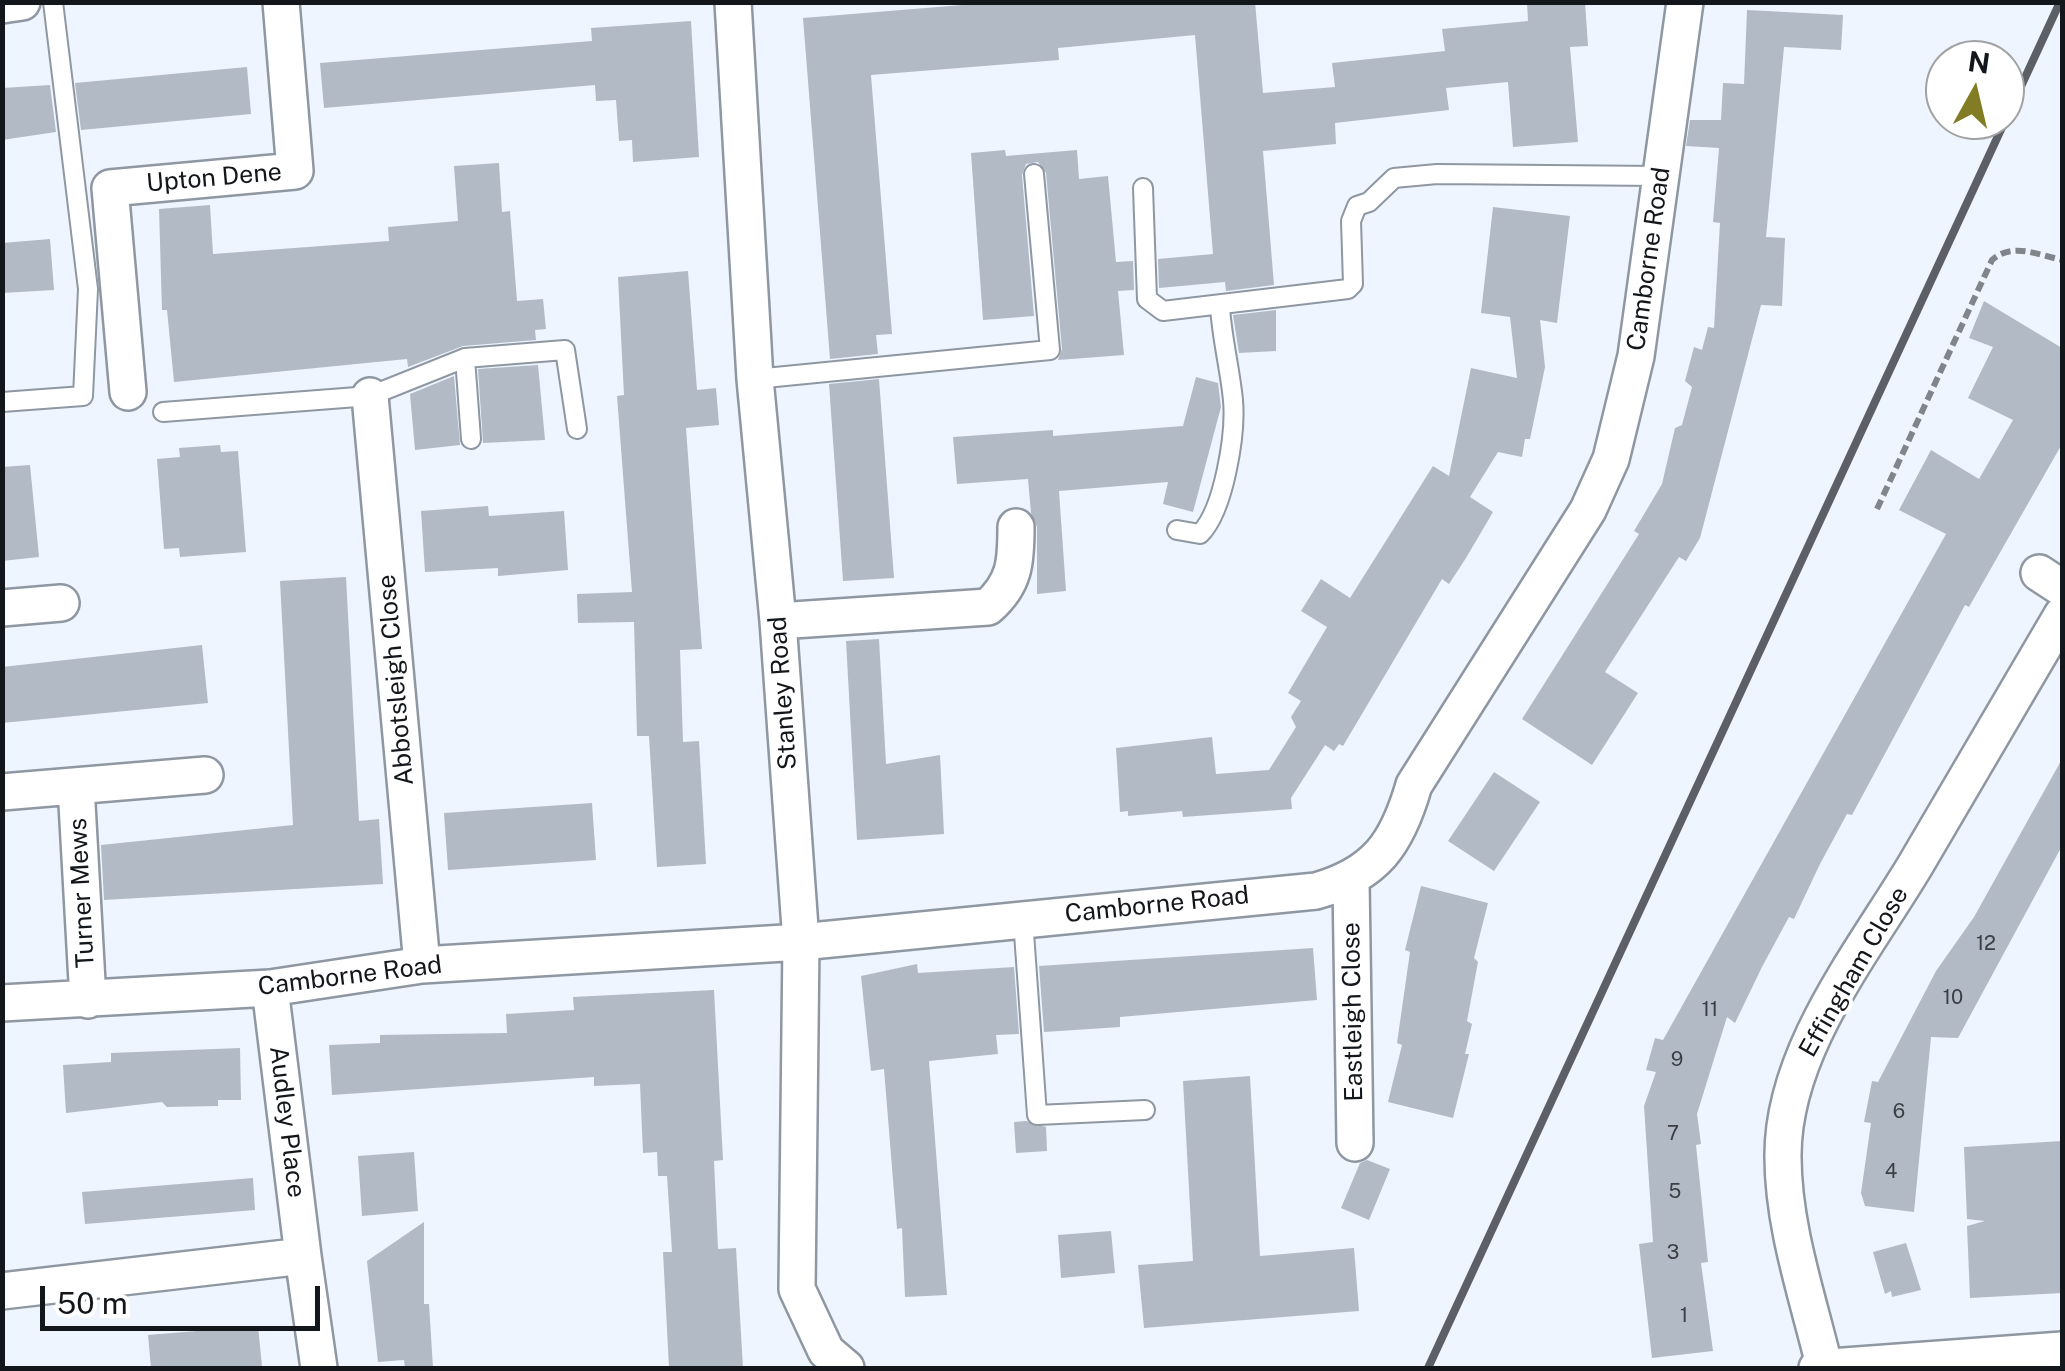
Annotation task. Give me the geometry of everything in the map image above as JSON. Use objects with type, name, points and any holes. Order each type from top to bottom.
[{"type":"street","points":[[2,4],[22,2]]},
{"type":"street","name":"Upton Dene","points":[[128,392],[110,188],[295,171],[281,2]]},
{"type":"street","name":"Stanley Road","points":[[733,2],[754,379],[778,620],[801,942],[797,1289],[826,1352],[846,1368]]},
{"type":"street","name":"Camborne Road","points":[[2,1003],[270,988],[422,965],[801,942],[1316,891],[1351,881],[1381,856],[1405,817],[1414,785],[1588,510],[1611,460],[1636,356],[1685,2]]},
{"type":"street","name":"Abbotsleigh Close","points":[[370,396],[422,965]]},
{"type":"street","points":[[778,620],[988,608],[1010,588],[1016,561],[1016,526]]},
{"type":"street","points":[[2,608],[61,603]]},
{"type":"street","name":"Effingham Close","points":[[1820,1367],[1786,1200],[1783,1155],[1788,1106],[1798,1072],[1837,998],[2062,615]]},
{"type":"street","name":"Turner Mews","points":[[2,792],[205,775]]},
{"type":"street","name":"Turner Mews","points":[[76,786],[88,1000]]},
{"type":"street","name":"Eastleigh Close","points":[[1351,881],[1356,1143]]},
{"type":"street","name":"Audley Place","points":[[270,988],[318,1368]]},
{"type":"street","points":[[2,1292],[304,1256]]},
{"type":"street","points":[[1820,1367],[2062,1350]]},
{"type":"lane","points":[[2,402],[83,396],[88,290],[54,2]]},
{"type":"lane","points":[[754,379],[1050,350],[1034,174]]},
{"type":"lane","points":[[1142,188],[1147,299],[1163,311],[1348,289],[1353,284],[1350,236],[1356,206],[1368,202],[1394,178],[1436,174],[1659,176]]},
{"type":"lane","points":[[1177,530],[1200,534],[1212,522],[1227,466],[1234,402],[1220,307]]},
{"type":"lane","points":[[162,412],[370,396],[465,358],[565,350],[577,429]]},
{"type":"lane","points":[[465,358],[471,439]]},
{"type":"lane","points":[[1023,919],[1036,1115],[1145,1110]]},
{"type":"path","points":[[1878,509],[1992,260],[2000,252],[2016,250],[2062,260]]},
{"type":"building","points":[[999,2],[1255,2],[1263,93],[1335,87],[1332,63],[1445,51],[1442,29],[1528,21],[1527,2],[1585,2],[1588,46],[1570,47],[1578,142],[1513,147],[1508,82],[1446,88],[1449,110],[1335,123],[1336,144],[1263,151],[1274,285],[1226,291],[1225,282],[1159,288],[1158,259],[1213,254],[1195,35],[1058,48],[1059,60],[871,75],[892,334],[876,335],[878,354],[830,359],[803,18]]},
{"type":"building","points":[[1747,10],[1843,15],[1841,50],[1784,47],[1766,237],[1785,238],[1782,306],[1761,305],[1700,538],[1686,561],[1679,557],[1605,672],[1638,693],[1592,765],[1522,719],[1639,534],[1634,531],[1662,484],[1675,428],[1682,425],[1692,387],[1685,381],[1694,347],[1702,350],[1708,327],[1714,328],[1720,223],[1713,222],[1719,148],[1686,146],[1690,120],[1721,120],[1723,83],[1744,84]]},
{"type":"building","points":[[691,21],[699,157],[633,162],[632,140],[619,141],[616,100],[596,101],[595,85],[324,108],[320,63],[592,41],[591,28]]},
{"type":"building","points":[[247,67],[251,114],[81,130],[75,83]]},
{"type":"building","points":[[50,85],[56,132],[2,140],[2,88]]},
{"type":"building","points":[[1005,150],[1006,156],[1077,150],[1079,179],[1108,176],[1116,262],[1133,261],[1134,290],[1118,291],[1124,355],[1058,360],[1062,349],[1046,173],[1038,162],[1026,164],[1022,175],[1034,316],[983,320],[971,153]]},
{"type":"building","points":[[499,163],[502,212],[510,211],[517,301],[543,299],[546,329],[535,330],[536,340],[463,346],[408,367],[407,359],[174,382],[167,310],[162,310],[159,209],[210,205],[213,254],[389,241],[388,227],[458,221],[454,166]]},
{"type":"building","points":[[1493,207],[1570,216],[1557,323],[1540,320],[1545,367],[1530,439],[1525,439],[1522,457],[1498,452],[1470,497],[1493,512],[1466,558],[1449,584],[1442,579],[1343,746],[1339,744],[1334,751],[1325,745],[1291,798],[1292,809],[1183,817],[1182,811],[1128,816],[1128,811],[1120,812],[1116,748],[1212,737],[1216,774],[1269,770],[1296,727],[1291,717],[1301,701],[1288,693],[1327,627],[1301,611],[1321,579],[1350,598],[1433,466],[1449,476],[1471,368],[1517,378],[1510,317],[1481,313]]},
{"type":"building","points":[[50,239],[54,290],[2,293],[2,243]]},
{"type":"building","points":[[688,271],[697,390],[716,388],[719,425],[686,428],[702,649],[680,650],[683,742],[699,741],[706,864],[657,867],[649,736],[637,736],[634,622],[578,623],[577,594],[632,592],[617,396],[624,395],[618,277]]},
{"type":"building","points":[[1984,301],[2062,348],[2062,444],[1969,607],[1965,605],[1852,815],[1847,814],[1794,919],[1789,917],[1735,1023],[1727,1017],[1697,1114],[1701,1144],[1696,1145],[1708,1262],[1701,1263],[1713,1351],[1652,1358],[1639,1244],[1653,1242],[1644,1106],[1656,1072],[1646,1070],[1655,1038],[1663,1040],[1946,534],[1899,510],[1931,450],[1979,479],[2013,420],[1968,398],[1993,347],[1969,338]]},
{"type":"building","points":[[1276,310],[1276,351],[1239,353],[1233,315]]},
{"type":"building","points":[[538,365],[545,440],[483,443],[478,369]]},
{"type":"building","points":[[454,376],[460,445],[415,450],[410,394]]},
{"type":"building","points":[[1196,377],[1218,383],[1221,407],[1193,512],[1163,504],[1168,482],[1059,491],[1066,591],[1037,594],[1037,527],[1031,513],[1028,479],[957,484],[953,437],[1053,430],[1053,436],[1183,426]]},
{"type":"building","points":[[879,379],[894,578],[843,581],[829,384]]},
{"type":"building","points":[[220,445],[221,452],[238,451],[246,552],[180,557],[179,548],[164,549],[157,459],[180,457],[179,448]]},
{"type":"building","points":[[30,465],[39,557],[2,561],[2,467]]},
{"type":"building","points":[[488,506],[489,516],[564,511],[568,570],[498,576],[498,568],[425,572],[421,511]]},
{"type":"building","points":[[346,577],[359,821],[379,819],[383,884],[104,900],[101,845],[293,825],[280,581]]},
{"type":"building","points":[[879,639],[886,764],[940,755],[944,834],[857,840],[846,641]]},
{"type":"building","points":[[202,645],[208,703],[2,723],[2,667]]},
{"type":"building","points":[[2062,759],[2062,846],[1958,1038],[1931,1037],[1914,1212],[1865,1206],[1861,1193],[1871,1123],[1864,1122],[1872,1081],[1878,1082],[1936,971],[1974,917]]},
{"type":"building","points":[[1494,772],[1540,802],[1494,871],[1448,841]]},
{"type":"building","points":[[592,803],[596,860],[448,870],[444,813]]},
{"type":"building","points":[[1421,886],[1488,903],[1474,958],[1478,962],[1467,1021],[1472,1024],[1465,1054],[1469,1054],[1453,1118],[1388,1102],[1402,1045],[1397,1043],[1410,952],[1405,950]]},
{"type":"building","points":[[1313,948],[1317,1000],[1120,1017],[1120,1027],[1044,1032],[1039,966]]},
{"type":"building","points":[[917,964],[918,973],[1014,967],[1019,1034],[996,1035],[998,1054],[929,1061],[947,1295],[905,1297],[902,1228],[897,1229],[884,1069],[871,1071],[861,976]]},
{"type":"building","points":[[714,990],[723,1160],[714,1161],[718,1249],[736,1248],[743,1368],[669,1368],[663,1252],[672,1252],[667,1176],[658,1176],[657,1152],[643,1153],[640,1084],[594,1086],[594,1077],[332,1095],[329,1045],[380,1043],[380,1035],[507,1033],[506,1014],[574,1010],[573,997]]},
{"type":"building","points":[[240,1048],[241,1100],[218,1100],[218,1106],[167,1107],[162,1102],[66,1113],[63,1065],[111,1062],[111,1053]]},
{"type":"building","points":[[1250,1076],[1260,1256],[1354,1248],[1359,1311],[1144,1328],[1138,1265],[1193,1261],[1183,1081]]},
{"type":"building","points":[[1014,1122],[1046,1127],[1047,1151],[1016,1153]]},
{"type":"building","points":[[2062,1141],[2062,1293],[1970,1298],[1967,1226],[1985,1221],[1967,1219],[1964,1147]]},
{"type":"building","points":[[414,1152],[418,1211],[362,1216],[358,1156]]},
{"type":"building","points":[[1367,1160],[1390,1169],[1369,1220],[1341,1208],[1360,1163]]},
{"type":"building","points":[[253,1178],[255,1210],[85,1224],[82,1192]]},
{"type":"building","points":[[424,1222],[424,1304],[429,1304],[433,1368],[405,1368],[404,1360],[378,1362],[367,1261]]},
{"type":"building","points":[[1111,1231],[1115,1273],[1061,1278],[1058,1235]]},
{"type":"building","points":[[1906,1243],[1921,1290],[1892,1297],[1891,1291],[1885,1294],[1873,1252]]},
{"type":"building","points":[[258,1326],[262,1366],[151,1368],[148,1335]]},
{"type":"railway","points":[[1428,1368],[2060,2]]}]
